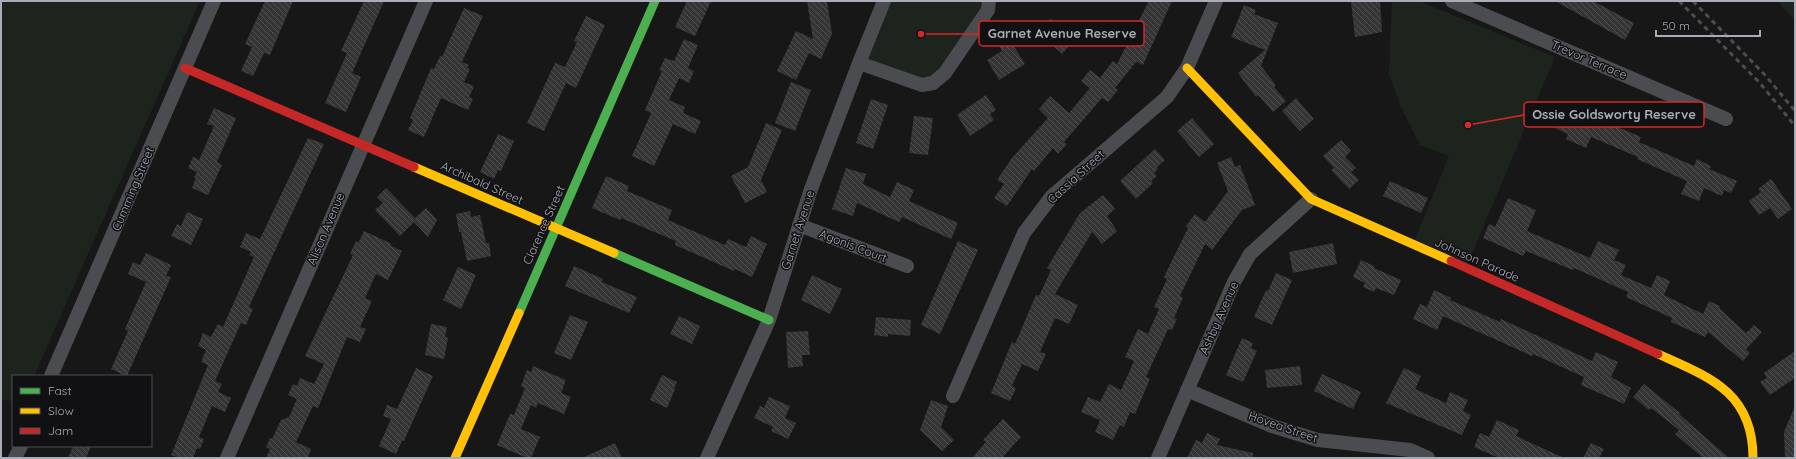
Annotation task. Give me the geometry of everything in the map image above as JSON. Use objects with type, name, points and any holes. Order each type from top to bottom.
[{"type":"street","name":"Cumming Street","points":[[51,375],[214,1]]},
{"type":"street","name":"Alison Avenue","points":[[227,458],[426,1]]},
{"type":"street","name":"Clarence Street","points":[[455,458],[655,1]]},
{"type":"street","name":"Garnet Avenue","points":[[707,458],[769,320],[799,226],[859,63],[884,1]]},
{"type":"street","points":[[859,63],[922,84],[933,83],[945,73],[988,10],[989,1]]},
{"type":"street","name":"Cassia Street","points":[[953,396],[1024,233],[1052,196],[1167,97],[1187,68],[1216,1]]},
{"type":"street","name":"Trevor Terrace","points":[[1452,1],[1726,119]]},
{"type":"street","name":"Archibald Street","points":[[185,68],[769,320]]},
{"type":"street","name":"Johnson Parade","points":[[1187,68],[1311,199],[1697,371],[1718,383],[1734,400],[1746,419],[1754,446],[1753,458]]},
{"type":"street","name":"Ashby Avenue","points":[[1158,458],[1234,282],[1250,254],[1311,199]]},
{"type":"street","name":"Agonis Court","points":[[799,226],[908,266]]},
{"type":"street","name":"Hovea Street","points":[[1187,390],[1272,426],[1318,440],[1410,450],[1428,458]]},
{"type":"street","points":[[15,458],[20,447]]},
{"type":"shaded area","points":[[1,1],[200,1],[34,375],[12,375],[12,400],[8,401],[1,399]]},
{"type":"shaded area","points":[[890,1],[982,1],[984,8],[947,62],[930,78],[917,80],[864,60]]},
{"type":"shaded area","points":[[1392,1],[1419,1],[1555,57],[1468,263],[1415,239],[1449,156],[1420,145],[1400,105],[1389,74]]},
{"type":"shaded area","points":[[1777,1],[1795,1],[1795,21]]},
{"type":"building","points":[[265,1],[293,1],[270,55],[264,53],[253,76],[241,71],[252,47],[245,44]]},
{"type":"building","points":[[364,1],[384,1],[352,73],[361,77],[346,112],[325,103],[347,53],[341,51]]},
{"type":"building","points":[[687,1],[711,1],[695,36],[675,27]]},
{"type":"building","points":[[807,1],[827,1],[832,34],[821,59],[809,53],[796,80],[777,71],[796,31],[813,39]]},
{"type":"building","points":[[1149,1],[1172,1],[1143,65],[1136,62],[1115,88],[1118,90],[1108,102],[1102,98],[1064,142],[1067,144],[1058,154],[1053,148],[1034,171],[1032,169],[1007,206],[994,198],[1004,184],[997,180],[1012,158],[1048,118],[1039,109],[1050,96],[1069,113],[1090,88],[1081,81],[1090,70],[1100,78],[1113,61],[1117,64]]},
{"type":"building","points":[[1380,1],[1382,32],[1355,37],[1351,2]]},
{"type":"building","points":[[1555,1],[1593,1],[1634,23],[1625,40]]},
{"type":"building","points":[[1244,5],[1256,10],[1254,14],[1278,23],[1261,66],[1276,85],[1274,87],[1286,101],[1273,112],[1258,95],[1256,97],[1238,73],[1265,50],[1231,37]]},
{"type":"building","points":[[464,8],[483,16],[462,62],[469,65],[467,67],[470,69],[464,82],[474,86],[469,97],[473,99],[468,110],[441,98],[424,137],[408,130],[413,120],[410,118],[431,68],[434,69],[440,56],[442,57]]},
{"type":"building","points":[[586,16],[605,25],[576,88],[566,83],[544,131],[527,123],[555,63],[565,67],[577,42],[574,41]]},
{"type":"building","points":[[1051,19],[1075,39],[1062,54],[1039,32]]},
{"type":"building","points":[[1008,37],[1025,64],[999,80],[987,60],[1002,51],[998,43]]},
{"type":"building","points":[[684,39],[698,45],[688,68],[694,71],[689,83],[679,78],[669,100],[685,107],[683,113],[701,121],[695,134],[673,124],[654,166],[632,156],[651,113],[645,110],[662,71],[659,70],[665,58],[674,61]]},
{"type":"building","points":[[791,82],[811,90],[795,131],[775,123]]},
{"type":"building","points":[[986,95],[996,110],[990,114],[994,120],[970,136],[957,115]]},
{"type":"building","points":[[1296,98],[1314,119],[1300,131],[1282,111]]},
{"type":"building","points":[[871,99],[888,105],[873,149],[856,143]]},
{"type":"building","points":[[1570,103],[1600,116],[1599,119],[1641,137],[1639,142],[1694,166],[1697,159],[1711,166],[1709,169],[1737,181],[1731,193],[1724,190],[1722,196],[1704,188],[1699,201],[1681,194],[1687,181],[1637,159],[1638,157],[1591,137],[1586,148],[1566,139],[1568,134],[1543,122],[1551,104],[1566,111]]},
{"type":"building","points":[[214,108],[236,118],[217,162],[222,165],[208,195],[192,188],[196,178],[194,177],[197,172],[188,168],[193,157],[199,160],[214,126],[207,124]]},
{"type":"building","points":[[914,116],[933,118],[928,155],[909,153]]},
{"type":"building","points":[[1192,118],[1214,144],[1199,157],[1177,131]]},
{"type":"building","points":[[766,123],[782,130],[761,180],[767,192],[745,203],[731,176],[748,167]]},
{"type":"building","points":[[498,134],[514,141],[501,171],[498,170],[494,179],[480,172]]},
{"type":"building","points":[[308,138],[324,144],[249,307],[253,309],[246,325],[241,323],[215,381],[222,384],[218,392],[231,398],[225,412],[212,406],[199,437],[204,439],[200,449],[197,448],[193,458],[179,458],[171,455],[208,365],[201,362],[206,350],[198,346],[203,333],[211,337],[218,324],[223,327],[254,257],[249,255],[251,252],[240,247],[246,233],[260,239]]},
{"type":"building","points":[[1341,140],[1351,151],[1345,157],[1356,168],[1351,172],[1359,180],[1349,189],[1331,170],[1334,168],[1323,156]]},
{"type":"building","points":[[1155,149],[1165,160],[1157,167],[1158,169],[1154,173],[1157,176],[1151,181],[1153,183],[1136,199],[1120,181]]},
{"type":"building","points":[[1231,157],[1235,167],[1240,165],[1255,205],[1242,210],[1212,250],[1205,244],[1180,296],[1183,298],[1174,318],[1177,319],[1172,330],[1168,329],[1146,377],[1150,379],[1135,414],[1130,412],[1124,427],[1120,425],[1113,440],[1095,432],[1100,420],[1081,412],[1088,397],[1100,402],[1109,384],[1121,390],[1134,361],[1125,357],[1138,329],[1148,334],[1159,309],[1154,307],[1167,279],[1164,277],[1188,228],[1186,226],[1195,214],[1205,222],[1228,191],[1217,163]]},
{"type":"building","points":[[846,168],[866,174],[863,184],[890,197],[897,182],[914,190],[909,201],[958,223],[951,239],[902,217],[899,222],[857,203],[853,216],[832,209]]},
{"type":"building","points":[[606,176],[629,186],[627,191],[672,210],[668,220],[725,245],[728,239],[746,247],[751,236],[767,244],[752,277],[735,269],[734,271],[675,245],[676,241],[621,218],[620,220],[592,208]]},
{"type":"building","points":[[1771,179],[1792,209],[1778,219],[1770,208],[1759,215],[1749,201],[1761,192],[1758,189]]},
{"type":"building","points":[[1390,181],[1428,198],[1421,213],[1383,196]]},
{"type":"building","points":[[386,188],[415,218],[426,208],[437,220],[428,237],[414,222],[400,236],[375,210],[383,203],[377,197]]},
{"type":"building","points":[[1103,195],[1115,209],[1107,216],[1117,231],[1102,244],[1092,232],[1055,294],[1078,305],[1069,324],[1055,318],[1040,352],[1046,354],[1038,371],[1022,364],[1012,386],[1016,388],[1010,401],[991,393],[1012,342],[1015,344],[1036,295],[1039,296],[1051,270],[1047,268],[1080,213]]},
{"type":"building","points":[[1508,198],[1536,210],[1527,231],[1590,258],[1598,241],[1619,250],[1614,260],[1626,265],[1621,275],[1651,288],[1657,275],[1670,281],[1664,295],[1703,314],[1709,301],[1720,306],[1719,308],[1746,333],[1754,325],[1762,332],[1746,349],[1750,353],[1743,361],[1708,332],[1705,337],[1671,322],[1672,318],[1626,297],[1628,292],[1574,268],[1573,270],[1526,251],[1523,256],[1483,238],[1489,224],[1495,227]]},
{"type":"building","points":[[470,211],[471,217],[480,215],[486,243],[489,243],[491,256],[467,261],[456,214]]},
{"type":"building","points":[[187,212],[203,219],[191,245],[171,236],[177,224],[181,226]]},
{"type":"building","points":[[364,231],[392,244],[390,245],[402,251],[388,280],[376,274],[365,298],[372,301],[360,327],[366,329],[360,342],[347,337],[318,408],[313,406],[296,442],[311,449],[308,458],[266,458],[270,449],[266,447],[270,438],[272,439],[281,420],[289,417],[297,399],[288,395],[293,384],[297,386],[300,378],[314,384],[324,364],[305,356],[353,255],[350,254],[356,241],[358,243]]},
{"type":"building","points":[[958,241],[978,250],[940,334],[921,325]]},
{"type":"building","points":[[1333,243],[1337,264],[1293,273],[1289,252]]},
{"type":"building","points":[[146,253],[171,265],[166,276],[171,277],[127,375],[124,375],[111,369],[128,331],[125,329],[146,282],[128,274],[133,262],[140,265]]},
{"type":"building","points":[[1361,260],[1374,266],[1374,268],[1401,280],[1394,295],[1376,288],[1374,292],[1363,287],[1365,283],[1353,277]]},
{"type":"building","points":[[574,266],[603,279],[602,282],[637,297],[629,313],[565,286]]},
{"type":"building","points":[[458,267],[476,275],[461,309],[443,300]]},
{"type":"building","points":[[1276,273],[1292,280],[1272,325],[1254,317],[1266,290],[1268,291]]},
{"type":"building","points":[[812,275],[842,289],[830,314],[801,300]]},
{"type":"building","points":[[1434,290],[1451,298],[1450,300],[1500,322],[1501,319],[1592,361],[1596,352],[1618,362],[1611,377],[1631,388],[1624,404],[1581,385],[1584,377],[1533,354],[1532,356],[1443,316],[1437,330],[1413,319],[1420,304],[1427,307]]},
{"type":"building","points":[[570,315],[588,322],[571,360],[554,353]]},
{"type":"building","points":[[679,316],[700,326],[692,344],[670,334]]},
{"type":"building","points":[[876,317],[911,320],[910,336],[888,334],[888,337],[874,335]]},
{"type":"building","points":[[431,324],[447,327],[445,337],[448,338],[444,359],[425,355]]},
{"type":"building","points":[[808,331],[810,355],[802,355],[803,366],[788,368],[786,332]]},
{"type":"building","points":[[1242,338],[1253,343],[1251,348],[1257,351],[1243,382],[1226,375]]},
{"type":"building","points":[[1795,351],[1795,378],[1770,395],[1760,382],[1767,378],[1764,373]]},
{"type":"building","points":[[533,366],[566,380],[561,393],[571,397],[564,414],[538,403],[536,408],[531,405],[521,429],[540,437],[531,458],[527,458],[497,445],[510,414],[514,415],[525,388],[521,386],[527,370],[531,372]]},
{"type":"building","points":[[1300,366],[1302,385],[1267,388],[1265,370]]},
{"type":"building","points":[[416,368],[433,376],[404,441],[402,441],[396,454],[379,446],[391,419],[383,416],[387,405],[397,409]]},
{"type":"building","points":[[1404,368],[1421,376],[1415,389],[1446,403],[1450,392],[1468,400],[1463,411],[1471,415],[1462,435],[1386,403]]},
{"type":"building","points":[[1322,374],[1361,392],[1353,409],[1314,391]]},
{"type":"building","points":[[662,375],[677,382],[667,408],[650,400]]},
{"type":"building","points":[[1644,384],[1680,413],[1679,414],[1729,458],[1703,458],[1675,434],[1679,430],[1651,408],[1649,410],[1633,397]]},
{"type":"building","points":[[769,397],[790,406],[785,418],[796,423],[788,439],[771,431],[773,427],[754,418],[760,406],[764,408]]},
{"type":"building","points":[[931,400],[948,406],[941,427],[954,440],[942,451],[920,430]]},
{"type":"building","points":[[1795,406],[1795,458],[1785,458],[1784,432]]},
{"type":"building","points":[[1003,419],[1021,437],[1002,458],[972,458],[986,442],[983,440]]},
{"type":"building","points":[[1497,420],[1519,430],[1516,436],[1564,458],[1499,458],[1474,447],[1480,433],[1489,437]]},
{"type":"building","points":[[1207,433],[1220,439],[1217,445],[1253,453],[1253,458],[1187,458],[1196,440],[1202,443]]},
{"type":"building","points":[[615,443],[622,458],[582,458]]},
{"type":"building","points":[[1591,443],[1604,449],[1599,458],[1583,458]]},
{"type":"building","points":[[73,447],[91,447],[86,458],[68,458]]},
{"type":"railway","points":[[1679,1],[1759,82],[1795,126]]},
{"type":"railway","points":[[1693,1],[1765,75],[1795,111]]},
{"type":"traffic: fast","points":[[519,313],[655,1]]},
{"type":"traffic: fast","points":[[614,253],[769,320]]},
{"type":"traffic: slow","points":[[1187,68],[1311,199],[1451,261]]},
{"type":"traffic: slow","points":[[414,167],[614,253]]},
{"type":"traffic: slow","points":[[455,458],[519,313]]},
{"type":"traffic: slow","points":[[1658,354],[1710,380],[1725,390],[1736,402],[1745,417],[1751,436],[1753,458]]},
{"type":"traffic: jam","points":[[185,68],[414,167]]},
{"type":"traffic: jam","points":[[1451,261],[1658,354]]},
{"type":"place","name":"Garnet Avenue Reserve","points":[[921,34]]},
{"type":"place","name":"Ossie Goldsworty Reserve","points":[[1468,125]]}]
